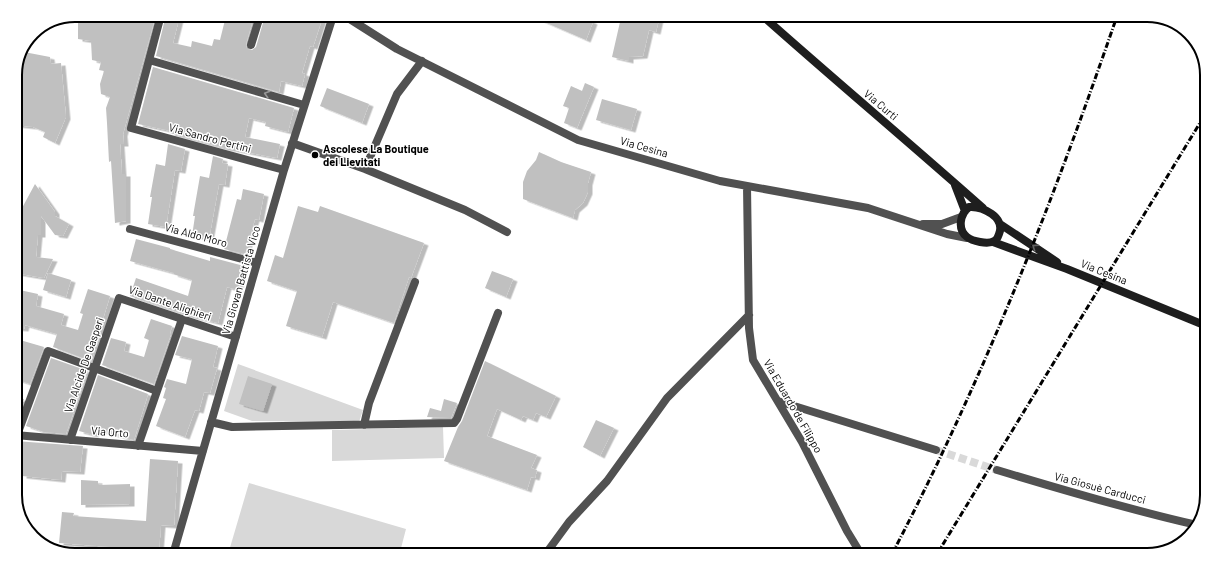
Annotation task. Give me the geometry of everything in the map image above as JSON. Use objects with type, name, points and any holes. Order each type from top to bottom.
[{"type":"main road","name":"Via Curti","points":[[769,22],[983,208]]},
{"type":"main road","points":[[954,182],[963,214],[961,226],[967,238]]},
{"type":"main road","name":"Via Cesina","points":[[963,214],[969,207],[983,208]]},
{"type":"main road","points":[[983,208],[996,218],[1000,224],[1067,269]]},
{"type":"main road","points":[[993,242],[998,238],[1000,224]]},
{"type":"main road","name":"Via Cesina","points":[[967,238],[986,243],[993,242],[1067,269],[1200,324]]},
{"type":"street","points":[[159,22],[149,60],[304,105]]},
{"type":"street","points":[[251,45],[258,22]]},
{"type":"street","name":"Via Giovan Battista Vico","points":[[175,548],[292,143],[331,22]]},
{"type":"street","name":"Via Cesina","points":[[354,22],[397,49],[578,140],[720,181],[868,208],[918,225],[942,224],[963,214]]},
{"type":"street","name":"Via Sandro Pertini","points":[[149,60],[131,128],[284,170]]},
{"type":"street","points":[[365,169],[397,94],[422,61]]},
{"type":"street","points":[[292,143],[365,169],[465,210],[507,232]]},
{"type":"street","name":"Via Eduardo de Filippo","points":[[747,186],[749,315],[753,360],[802,442],[847,531],[857,548]]},
{"type":"street","points":[[918,225],[946,234],[967,238]]},
{"type":"street","name":"Via Aldo Moro","points":[[130,228],[257,263]]},
{"type":"street","points":[[364,425],[369,403],[415,282]]},
{"type":"street","name":"Via Dante Alighieri","points":[[119,298],[236,337]]},
{"type":"street","name":"Via Alcide De Gasperi","points":[[70,440],[119,298]]},
{"type":"street","points":[[211,422],[232,427],[454,423],[498,313]]},
{"type":"street","points":[[550,548],[569,522],[607,481],[667,398],[749,315]]},
{"type":"street","points":[[138,446],[182,319]]},
{"type":"street","points":[[22,419],[48,350],[95,369],[157,391]]},
{"type":"street","points":[[778,401],[936,450]]},
{"type":"street","name":"Via Orto","points":[[22,436],[203,452]]},
{"type":"street","name":"Via Giosuè Carducci","points":[[997,470],[1166,518],[1192,524]]},
{"type":"shaded area","points":[[238,364],[363,410],[359,422],[252,421],[224,411]]},
{"type":"shaded area","points":[[443,427],[444,458],[332,461],[332,430]]},
{"type":"shaded area","points":[[249,483],[406,529],[401,548],[230,548]]},
{"type":"building","points":[[78,22],[154,22],[123,134],[124,144],[120,144],[122,174],[126,174],[126,221],[115,223],[111,161],[109,162],[106,108],[110,97],[101,94],[100,84],[104,71],[99,70],[101,62],[92,60],[91,41],[78,39]]},
{"type":"building","points":[[164,22],[178,22],[173,43],[191,47],[192,41],[212,46],[214,39],[220,40],[224,22],[252,22],[246,44],[247,49],[252,50],[256,47],[263,22],[321,22],[313,47],[310,46],[302,73],[305,74],[302,86],[281,81],[279,92],[156,56]]},
{"type":"building","points":[[545,22],[593,22],[586,40]]},
{"type":"building","points":[[620,22],[658,22],[656,32],[649,30],[643,56],[629,57],[629,61],[612,57]]},
{"type":"building","points":[[27,52],[50,57],[51,64],[61,63],[66,117],[55,143],[43,137],[45,132],[33,127],[22,126],[22,71]]},
{"type":"building","points":[[153,67],[294,108],[288,132],[265,126],[266,122],[249,118],[245,137],[280,144],[277,158],[225,148],[170,133],[171,131],[138,124]]},
{"type":"building","points":[[585,83],[594,87],[577,128],[564,123],[569,108],[563,106],[571,86],[582,91]]},
{"type":"building","points":[[327,88],[369,104],[362,123],[320,106]]},
{"type":"building","points":[[602,99],[637,109],[631,130],[596,120]]},
{"type":"building","points":[[168,144],[185,149],[181,171],[175,170],[166,227],[148,224],[152,197],[150,197],[156,164],[165,166]]},
{"type":"building","points":[[539,152],[561,162],[591,172],[588,183],[588,192],[583,203],[575,210],[573,218],[523,199],[523,182],[527,171],[536,160]]},
{"type":"building","points":[[213,156],[223,159],[222,163],[228,164],[225,185],[219,184],[209,239],[192,236],[195,216],[193,216],[200,176],[209,178]]},
{"type":"building","points":[[35,184],[55,212],[55,216],[69,224],[63,236],[55,235],[41,216],[41,235],[38,235],[36,257],[53,259],[44,278],[22,274],[22,208]]},
{"type":"building","points":[[243,189],[264,194],[259,220],[255,219],[245,254],[224,249],[237,199],[241,200]]},
{"type":"building","points":[[298,206],[318,212],[320,206],[424,243],[411,278],[409,277],[394,323],[333,302],[322,337],[286,326],[297,291],[267,281],[275,255],[283,258]]},
{"type":"building","points":[[136,239],[210,261],[210,257],[244,266],[238,290],[227,287],[218,323],[190,316],[130,296],[136,278],[188,296],[192,280],[173,274],[174,273],[130,261]]},
{"type":"building","points":[[492,271],[513,279],[506,297],[485,288]]},
{"type":"building","points":[[48,273],[71,280],[66,297],[43,290]]},
{"type":"building","points":[[88,289],[110,296],[98,335],[100,336],[91,361],[53,347],[57,334],[25,325],[24,329],[22,329],[22,291],[38,294],[36,306],[64,314],[61,325],[78,330],[83,314],[80,313]]},
{"type":"building","points":[[151,319],[172,326],[171,334],[154,384],[102,365],[111,338],[126,342],[124,351],[144,357],[149,340],[144,338]]},
{"type":"building","points":[[182,336],[218,346],[213,367],[217,368],[210,393],[204,392],[199,411],[195,410],[185,437],[156,426],[166,399],[163,398],[166,388],[164,387],[167,379],[186,384],[192,359],[175,355]]},
{"type":"building","points":[[22,341],[44,347],[30,384],[22,381]]},
{"type":"building","points":[[51,358],[88,371],[66,434],[44,432],[26,426]]},
{"type":"building","points":[[485,361],[556,396],[546,417],[536,413],[533,420],[523,416],[521,420],[497,409],[487,436],[537,455],[531,468],[537,470],[535,478],[531,477],[527,490],[444,461],[462,421]]},
{"type":"building","points":[[98,375],[148,394],[134,440],[96,430],[94,435],[79,431]]},
{"type":"building","points":[[248,376],[272,384],[263,411],[239,404]]},
{"type":"building","points":[[444,399],[457,403],[451,418],[427,417],[430,408],[441,411]]},
{"type":"building","points":[[596,420],[614,428],[600,456],[583,447]]},
{"type":"building","points":[[22,442],[83,446],[80,472],[62,471],[61,480],[22,476]]},
{"type":"building","points":[[150,459],[178,461],[174,526],[161,525],[159,548],[110,548],[59,543],[62,512],[74,513],[73,516],[146,521]]},
{"type":"building","points":[[81,480],[98,481],[98,485],[130,484],[130,504],[81,505]]},
{"type":"tunnel","points":[[936,450],[997,470]]},
{"type":"railway","points":[[895,548],[956,424],[1014,291],[1067,156],[1115,22]]},
{"type":"railway","points":[[941,548],[1200,123]]},
{"type":"place","name":"Ascolese La Boutique dei Lievitati","points":[[315,155]]}]
